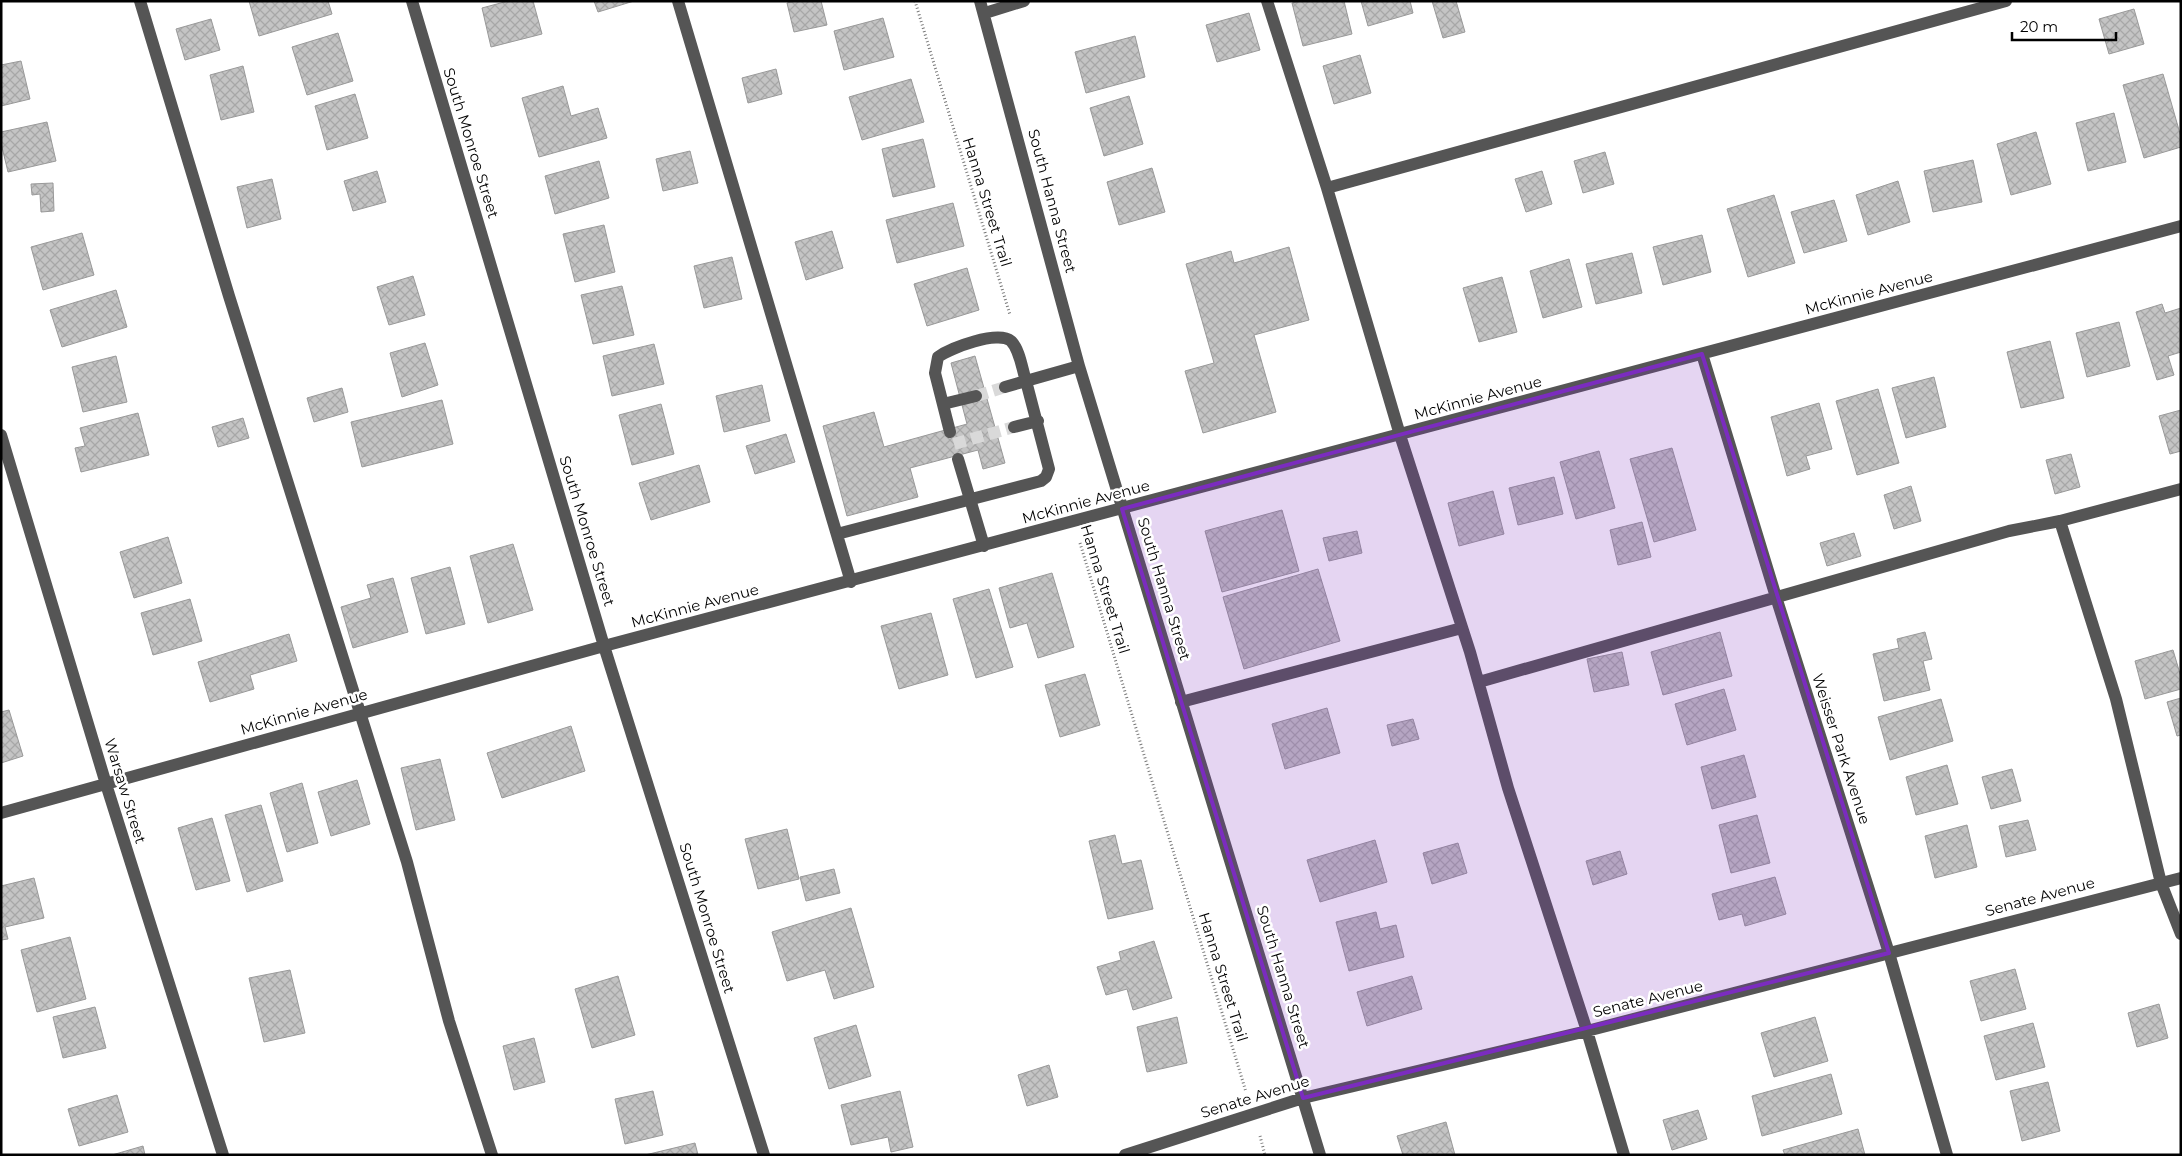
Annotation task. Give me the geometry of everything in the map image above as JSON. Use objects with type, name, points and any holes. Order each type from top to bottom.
[{"type":"street","points":[[140,1],[229,296],[406,862],[449,1021],[492,1155]]},
{"type":"street","name":"South Monroe Street","points":[[412,1],[604,646],[764,1155]]},
{"type":"street","points":[[678,1],[851,582]]},
{"type":"street","points":[[982,7],[1024,1]]},
{"type":"street","points":[[1267,1],[1327,188],[1400,435],[1479,682],[1508,788],[1587,1031],[1624,1155]]},
{"type":"street","points":[[1327,188],[2006,1]]},
{"type":"street","name":"South Hanna Street","points":[[982,7],[1080,366],[1122,509],[1320,1155]]},
{"type":"street","name":"McKinnie Avenue","points":[[1,813],[604,646],[851,582],[2181,226]]},
{"type":"street","points":[[837,534],[1041,481],[1046,477],[1049,469],[1038,421],[1013,343],[1005,337],[996,336],[947,351],[938,357],[935,373],[950,432]]},
{"type":"street","name":"Weisser Park Avenue","points":[[1702,354],[1776,597],[1889,953],[1947,1155]]},
{"type":"street","points":[[1005,387],[1080,366]]},
{"type":"street","points":[[943,404],[976,396]]},
{"type":"street","points":[[1014,427],[1038,421]]},
{"type":"street","name":"Warsaw Street","points":[[1,435],[106,784],[223,1155]]},
{"type":"street","points":[[958,458],[984,546]]},
{"type":"street","points":[[1479,682],[2009,531],[2060,521],[2181,489]]},
{"type":"street","points":[[2060,521],[2116,699],[2161,883],[2181,934]]},
{"type":"street","points":[[1181,702],[1462,628]]},
{"type":"street","name":"Senate Avenue","points":[[1126,1155],[1303,1098],[1587,1031],[2181,878]]},
{"type":"path","name":"Hanna Street Trail","points":[[915,1],[1013,323]]},
{"type":"path","name":"Hanna Street Trail","points":[[1073,522],[1265,1155]]},
{"type":"highlighted area","points":[[1702,354],[1889,953],[1303,1098],[1122,509]]},
{"type":"building","points":[[249,1],[328,1],[332,14],[259,36]]},
{"type":"building","points":[[508,1],[533,1],[542,34],[491,47],[482,8]]},
{"type":"building","points":[[594,1],[634,1],[598,12]]},
{"type":"building","points":[[795,1],[821,1],[827,25],[794,32],[787,3]]},
{"type":"building","points":[[1300,1],[1344,1],[1352,34],[1303,46],[1292,3]]},
{"type":"building","points":[[1361,1],[1410,1],[1413,13],[1368,26]]},
{"type":"building","points":[[1432,1],[1456,1],[1465,32],[1443,38]]},
{"type":"building","points":[[2134,9],[2144,44],[2109,54],[2099,19]]},
{"type":"building","points":[[1249,13],[1260,50],[1217,62],[1206,25]]},
{"type":"building","points":[[883,18],[894,57],[844,70],[834,31]]},
{"type":"building","points":[[211,19],[220,50],[185,60],[176,29]]},
{"type":"building","points":[[338,33],[353,81],[307,95],[292,47]]},
{"type":"building","points":[[1135,36],[1145,77],[1086,93],[1075,52]]},
{"type":"building","points":[[1360,55],[1371,93],[1334,104],[1323,66]]},
{"type":"building","points":[[21,61],[30,99],[1,106],[1,65]]},
{"type":"building","points":[[243,66],[254,112],[221,120],[210,75]]},
{"type":"building","points":[[776,69],[782,94],[748,103],[742,78]]},
{"type":"building","points":[[2163,74],[2181,137],[2181,147],[2144,158],[2123,85]]},
{"type":"building","points":[[911,79],[924,122],[862,140],[849,97]]},
{"type":"building","points":[[563,86],[571,116],[598,108],[607,138],[539,157],[522,98]]},
{"type":"building","points":[[355,94],[368,138],[327,150],[315,106]]},
{"type":"building","points":[[1129,96],[1143,144],[1104,156],[1090,108]]},
{"type":"building","points":[[2114,113],[2126,162],[2088,171],[2076,123]]},
{"type":"building","points":[[47,122],[56,161],[8,172],[1,143],[1,132]]},
{"type":"building","points":[[2036,132],[2051,184],[2011,195],[1997,144]]},
{"type":"building","points":[[923,139],[935,187],[893,197],[882,149]]},
{"type":"building","points":[[690,151],[698,183],[663,191],[656,159]]},
{"type":"building","points":[[1605,152],[1614,184],[1583,193],[1574,161]]},
{"type":"building","points":[[1973,160],[1982,202],[1933,212],[1924,171]]},
{"type":"building","points":[[599,161],[609,198],[555,214],[545,176]]},
{"type":"building","points":[[1152,168],[1165,212],[1119,225],[1107,182]]},
{"type":"building","points":[[377,171],[386,202],[353,211],[344,181]]},
{"type":"building","points":[[1542,171],[1552,204],[1526,212],[1515,179]]},
{"type":"building","points":[[272,179],[281,219],[247,228],[237,187]]},
{"type":"building","points":[[1898,181],[1910,222],[1868,235],[1856,195]]},
{"type":"building","points":[[53,183],[54,211],[41,212],[40,194],[32,195],[31,184]]},
{"type":"building","points":[[1774,195],[1795,263],[1748,277],[1727,209]]},
{"type":"building","points":[[1834,200],[1847,241],[1804,253],[1791,212]]},
{"type":"building","points":[[953,203],[964,246],[897,263],[886,220]]},
{"type":"building","points":[[604,225],[615,272],[575,282],[563,234]]},
{"type":"building","points":[[832,231],[843,268],[806,280],[795,242]]},
{"type":"building","points":[[82,233],[94,275],[43,290],[31,247]]},
{"type":"building","points":[[1702,235],[1711,272],[1663,285],[1653,247]]},
{"type":"building","points":[[1289,247],[1309,320],[1254,335],[1276,412],[1203,433],[1185,371],[1214,363],[1186,264],[1231,251],[1234,263]]},
{"type":"building","points":[[1632,253],[1642,293],[1596,304],[1586,264]]},
{"type":"building","points":[[732,257],[742,299],[704,308],[694,266]]},
{"type":"building","points":[[1569,259],[1582,307],[1543,318],[1530,271]]},
{"type":"building","points":[[967,268],[979,310],[927,326],[914,284]]},
{"type":"building","points":[[413,276],[425,315],[389,325],[377,287]]},
{"type":"building","points":[[1502,277],[1517,332],[1479,342],[1463,288]]},
{"type":"building","points":[[622,286],[634,335],[593,344],[581,295]]},
{"type":"building","points":[[116,290],[127,327],[62,347],[50,310]]},
{"type":"building","points":[[2162,304],[2165,313],[2181,308],[2181,352],[2168,356],[2174,375],[2157,380],[2136,312]]},
{"type":"building","points":[[2119,322],[2130,366],[2087,377],[2076,333]]},
{"type":"building","points":[[2050,341],[2064,398],[2021,408],[2007,352]]},
{"type":"building","points":[[425,343],[438,385],[402,397],[390,353]]},
{"type":"building","points":[[654,344],[664,384],[612,396],[603,356]]},
{"type":"building","points":[[116,356],[127,402],[83,412],[72,367]]},
{"type":"building","points":[[975,356],[1005,463],[983,469],[978,450],[910,468],[918,497],[847,516],[823,426],[874,412],[884,447],[967,424],[951,363]]},
{"type":"building","points":[[1934,377],[1946,427],[1906,438],[1892,388]]},
{"type":"building","points":[[762,385],[770,421],[724,432],[716,396]]},
{"type":"building","points":[[342,388],[348,412],[314,422],[307,398]]},
{"type":"building","points":[[1878,389],[1899,463],[1857,475],[1836,401]]},
{"type":"building","points":[[442,400],[453,444],[362,467],[351,422]]},
{"type":"building","points":[[1819,403],[1832,449],[1806,456],[1810,469],[1787,476],[1771,417]]},
{"type":"building","points":[[661,404],[674,454],[632,465],[619,415]]},
{"type":"building","points":[[2181,410],[2181,451],[2170,454],[2159,416]]},
{"type":"building","points":[[138,413],[149,455],[81,472],[75,448],[85,446],[80,428]]},
{"type":"building","points":[[243,418],[249,438],[218,447],[212,427]]},
{"type":"building","points":[[786,434],[795,462],[755,474],[746,446]]},
{"type":"building","points":[[1672,448],[1696,530],[1654,542],[1630,459]]},
{"type":"building","points":[[1599,451],[1615,508],[1576,519],[1560,462]]},
{"type":"building","points":[[2071,454],[2080,487],[2055,494],[2046,460]]},
{"type":"building","points":[[699,465],[710,502],[651,520],[639,483]]},
{"type":"building","points":[[1554,477],[1563,514],[1518,525],[1509,488]]},
{"type":"building","points":[[1911,486],[1921,521],[1894,529],[1884,495]]},
{"type":"building","points":[[1493,491],[1504,534],[1459,546],[1448,503]]},
{"type":"building","points":[[1282,510],[1299,571],[1222,592],[1205,531]]},
{"type":"building","points":[[1642,522],[1651,557],[1618,565],[1610,530]]},
{"type":"building","points":[[1357,531],[1362,553],[1329,561],[1323,538]]},
{"type":"building","points":[[1854,533],[1861,556],[1827,566],[1820,543]]},
{"type":"building","points":[[168,537],[182,583],[134,598],[120,552]]},
{"type":"building","points":[[513,544],[533,610],[488,623],[470,556]]},
{"type":"building","points":[[450,567],[465,624],[426,634],[411,578]]},
{"type":"building","points":[[1318,569],[1340,641],[1244,669],[1223,597]]},
{"type":"building","points":[[1052,573],[1074,647],[1038,658],[1027,623],[1010,628],[999,588]]},
{"type":"building","points":[[393,578],[408,632],[353,648],[341,607],[371,598],[367,585]]},
{"type":"building","points":[[989,589],[1013,667],[976,678],[953,599]]},
{"type":"building","points":[[190,599],[202,641],[153,655],[141,613]]},
{"type":"building","points":[[931,613],[948,675],[899,689],[881,626]]},
{"type":"building","points":[[1720,632],[1732,676],[1663,695],[1651,652]]},
{"type":"building","points":[[1925,632],[1932,659],[1923,661],[1930,690],[1884,701],[1873,654],[1899,648],[1897,639]]},
{"type":"building","points":[[289,634],[297,661],[250,675],[254,689],[210,702],[198,662]]},
{"type":"building","points":[[2173,650],[2181,677],[2181,689],[2145,699],[2135,661]]},
{"type":"building","points":[[1622,652],[1629,685],[1594,692],[1587,659]]},
{"type":"building","points":[[1085,674],[1100,725],[1060,737],[1045,685]]},
{"type":"building","points":[[1724,689],[1736,730],[1687,745],[1675,704]]},
{"type":"building","points":[[2181,698],[2181,735],[2177,736],[2167,702]]},
{"type":"building","points":[[1941,699],[1953,741],[1890,760],[1878,717]]},
{"type":"building","points":[[1327,708],[1340,753],[1285,769],[1272,724]]},
{"type":"building","points":[[9,710],[23,756],[1,763],[1,712]]},
{"type":"building","points":[[1413,719],[1419,739],[1392,746],[1387,725]]},
{"type":"building","points":[[571,726],[585,771],[502,798],[487,753]]},
{"type":"building","points":[[1744,755],[1756,797],[1712,809],[1701,767]]},
{"type":"building","points":[[440,759],[455,820],[416,830],[401,768]]},
{"type":"building","points":[[1947,765],[1958,804],[1916,815],[1906,777]]},
{"type":"building","points":[[2012,769],[2021,801],[1991,809],[1982,777]]},
{"type":"building","points":[[357,780],[370,824],[331,836],[318,792]]},
{"type":"building","points":[[302,783],[318,843],[287,852],[270,793]]},
{"type":"building","points":[[261,805],[283,881],[247,892],[225,815]]},
{"type":"building","points":[[1757,815],[1770,863],[1731,873],[1719,825]]},
{"type":"building","points":[[212,818],[230,881],[196,890],[178,828]]},
{"type":"building","points":[[2028,820],[2036,850],[2006,857],[1999,826]]},
{"type":"building","points":[[1967,825],[1977,867],[1935,878],[1925,836]]},
{"type":"building","points":[[787,829],[799,879],[758,889],[745,839]]},
{"type":"building","points":[[1115,835],[1122,864],[1141,860],[1153,909],[1108,919],[1089,841]]},
{"type":"building","points":[[1375,840],[1387,882],[1320,902],[1307,860]]},
{"type":"building","points":[[1458,843],[1467,873],[1432,884],[1423,853]]},
{"type":"building","points":[[1620,851],[1627,874],[1593,885],[1586,861]]},
{"type":"building","points":[[834,869],[840,893],[806,901],[800,877]]},
{"type":"building","points":[[1775,877],[1786,914],[1745,926],[1742,914],[1719,920],[1712,894]]},
{"type":"building","points":[[34,878],[44,918],[5,927],[8,939],[1,940],[1,886]]},
{"type":"building","points":[[851,908],[874,987],[834,999],[825,970],[787,981],[772,932]]},
{"type":"building","points":[[1376,912],[1380,929],[1396,925],[1404,957],[1349,971],[1336,922]]},
{"type":"building","points":[[70,937],[86,999],[37,1012],[21,950]]},
{"type":"building","points":[[1154,941],[1172,998],[1133,1010],[1127,989],[1106,995],[1097,967],[1121,960],[1119,952]]},
{"type":"building","points":[[2015,969],[2026,1009],[1981,1021],[1970,981]]},
{"type":"building","points":[[290,970],[305,1033],[264,1042],[249,978]]},
{"type":"building","points":[[618,976],[635,1035],[592,1048],[575,989]]},
{"type":"building","points":[[1412,976],[1422,1009],[1367,1026],[1357,992]]},
{"type":"building","points":[[2159,1004],[2168,1038],[2137,1047],[2128,1013]]},
{"type":"building","points":[[95,1007],[106,1048],[63,1058],[53,1017]]},
{"type":"building","points":[[1177,1017],[1187,1063],[1147,1072],[1137,1027]]},
{"type":"building","points":[[1815,1017],[1828,1061],[1774,1077],[1761,1033]]},
{"type":"building","points":[[2033,1023],[2045,1067],[1996,1080],[1984,1036]]},
{"type":"building","points":[[856,1025],[871,1076],[829,1089],[814,1038]]},
{"type":"building","points":[[534,1038],[545,1082],[514,1090],[503,1046]]},
{"type":"building","points":[[1049,1065],[1058,1097],[1027,1106],[1018,1075]]},
{"type":"building","points":[[1831,1074],[1842,1114],[1762,1136],[1752,1096]]},
{"type":"building","points":[[2048,1082],[2060,1131],[2022,1141],[2010,1091]]},
{"type":"building","points":[[653,1091],[663,1135],[625,1144],[615,1099]]},
{"type":"building","points":[[900,1091],[913,1147],[891,1152],[888,1137],[851,1145],[841,1105]]},
{"type":"building","points":[[117,1095],[128,1132],[79,1146],[68,1109]]},
{"type":"building","points":[[1698,1110],[1707,1139],[1672,1150],[1663,1120]]},
{"type":"building","points":[[1446,1122],[1455,1155],[1403,1155],[1397,1136]]},
{"type":"building","points":[[1858,1129],[1865,1155],[1785,1155],[1783,1150]]},
{"type":"building","points":[[695,1143],[698,1155],[645,1155]]},
{"type":"building","points":[[143,1146],[145,1155],[112,1155]]},
{"type":"tunnel","points":[[976,396],[1005,387]]},
{"type":"tunnel","points":[[954,444],[1014,427]]}]
